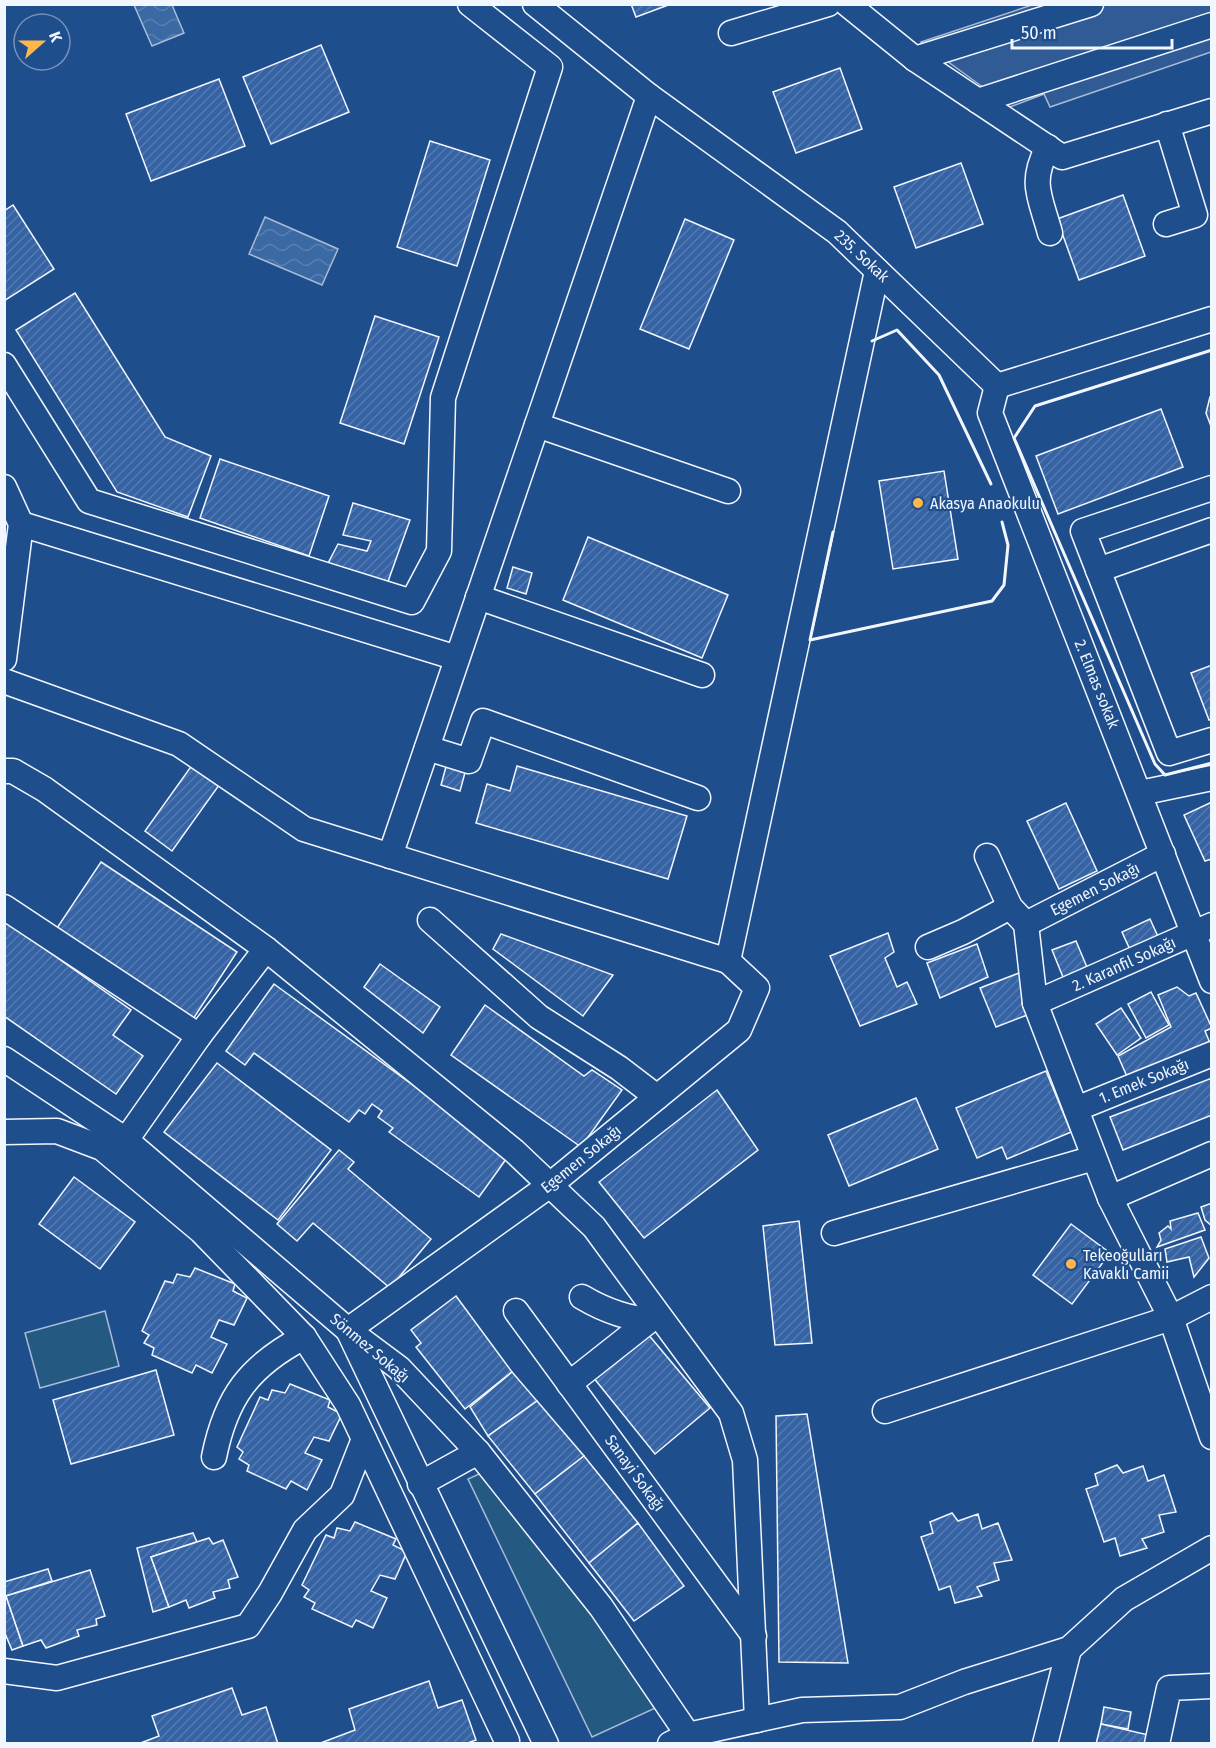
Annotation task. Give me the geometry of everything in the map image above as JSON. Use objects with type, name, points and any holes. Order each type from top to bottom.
[{"type":"street","points":[[4,365],[89,501],[412,602],[439,551],[443,398],[550,67],[470,4]]},
{"type":"street","name":"235. Sokak","points":[[535,4],[650,96],[837,232],[998,387]]},
{"type":"street","points":[[731,33],[828,4]]},
{"type":"street","points":[[847,4],[915,59],[1062,157],[1212,111]]},
{"type":"street","points":[[915,59],[1091,4]]},
{"type":"street","points":[[978,101],[1212,25]]},
{"type":"street","points":[[390,856],[650,96]]},
{"type":"street","points":[[1166,224],[1195,214],[1167,124]]},
{"type":"street","points":[[1048,147],[1039,164],[1035,181],[1050,232]]},
{"type":"street","points":[[4,681],[179,744],[304,829],[728,961],[877,271]]},
{"type":"street","points":[[998,387],[1212,319]]},
{"type":"street","name":"2. Elmas sokak","points":[[998,387],[990,413],[1163,854],[1201,929],[1212,981]]},
{"type":"street","points":[[537,424],[728,491]]},
{"type":"street","points":[[1212,488],[1083,531],[1169,753],[1212,740]]},
{"type":"street","points":[[4,659],[11,506],[457,658]]},
{"type":"street","points":[[1098,570],[1212,530]]},
{"type":"street","points":[[478,597],[702,675]]},
{"type":"street","points":[[427,748],[469,761],[483,722],[698,798]]},
{"type":"street","points":[[4,771],[13,771],[44,789],[266,949],[514,1151],[594,1227],[655,1319],[731,1413],[746,1460],[758,1720]]},
{"type":"street","points":[[1140,793],[1212,778]]},
{"type":"street","name":"Egemen Sokağı","points":[[928,947],[963,932],[1018,915],[1163,854]]},
{"type":"street","points":[[987,856],[1018,915],[1035,1003],[1094,1158],[1110,1198],[1171,1318],[1211,1434]]},
{"type":"street","points":[[4,907],[199,1036]]},
{"type":"street","points":[[430,920],[539,1017],[619,1068],[657,1097]]},
{"type":"street","name":"2. Karanfil Sokağı","points":[[1035,1003],[1201,929]]},
{"type":"street","points":[[126,1140],[199,1036],[266,949]]},
{"type":"street","name":"Egemen Sokağı","points":[[348,1330],[550,1185],[739,1030],[757,988],[728,961]]},
{"type":"street","name":"1. Emek Sokağı","points":[[1076,1109],[1212,1054]]},
{"type":"street","name":"Sönmez Sokağı","points":[[4,1059],[126,1140],[348,1330],[399,1368],[478,1452],[602,1607],[679,1739]]},
{"type":"street","points":[[7,1125],[57,1131],[102,1149],[201,1231],[304,1337],[348,1405],[506,1743]]},
{"type":"street","points":[[1110,1198],[1212,1154]]},
{"type":"street","points":[[834,1233],[1094,1158]]},
{"type":"street","points":[[885,1411],[1171,1318],[1212,1297]]},
{"type":"street","points":[[582,1298],[600,1307],[655,1319]]},
{"type":"street","name":"Sanayi Sokağı","points":[[516,1311],[754,1636]]},
{"type":"street","points":[[569,1384],[655,1319]]},
{"type":"street","points":[[348,1330],[546,1743]]},
{"type":"street","points":[[214,1457],[220,1428],[233,1396],[278,1350],[304,1337]]},
{"type":"street","points":[[4,1671],[57,1678],[248,1626],[270,1593],[304,1530],[342,1495],[364,1439]]},
{"type":"street","points":[[420,1484],[478,1452]]},
{"type":"street","points":[[679,1739],[802,1710],[900,1707],[964,1682],[1069,1649],[1124,1599],[1212,1548]]},
{"type":"street","points":[[1045,1743],[1069,1649]]},
{"type":"street","points":[[1157,1743],[1169,1688],[1212,1686]]},
{"type":"shaded area","points":[[1032,5],[1211,5],[1211,52],[1050,107],[1044,94],[1010,107],[921,42]]},
{"type":"shaded area","points":[[105,1311],[119,1366],[40,1388],[25,1333]]},
{"type":"shaded area","points":[[490,1469],[662,1705],[592,1737],[468,1479]]},
{"type":"water","points":[[134,5],[172,5],[184,33],[152,46]]},
{"type":"water","points":[[265,217],[338,249],[322,285],[249,254]]},
{"type":"building","points":[[631,4],[671,4],[636,17]]},
{"type":"building","points":[[321,45],[349,112],[271,144],[243,77]]},
{"type":"building","points":[[840,68],[862,129],[796,153],[773,92]]},
{"type":"building","points":[[219,79],[245,146],[151,181],[126,114]]},
{"type":"building","points":[[430,141],[490,160],[457,266],[397,247]]},
{"type":"building","points":[[961,163],[983,224],[916,248],[894,187]]},
{"type":"building","points":[[1123,195],[1145,256],[1079,280],[1057,219]]},
{"type":"building","points":[[13,205],[54,269],[4,301],[4,211]]},
{"type":"building","points":[[685,219],[734,240],[689,349],[640,329]]},
{"type":"building","points":[[75,293],[165,437],[211,456],[188,517],[117,492],[16,330]]},
{"type":"building","points":[[375,316],[439,337],[404,444],[340,423]]},
{"type":"building","points":[[1210,397],[1212,397],[1212,429],[1206,413]]},
{"type":"building","points":[[1161,409],[1183,467],[1058,514],[1036,456]]},
{"type":"building","points":[[220,459],[329,496],[309,556],[200,518]]},
{"type":"building","points":[[944,471],[958,559],[893,569],[879,481]]},
{"type":"building","points":[[353,503],[410,520],[386,587],[326,567],[338,544],[367,551],[371,541],[343,535]]},
{"type":"building","points":[[588,537],[728,595],[702,658],[563,600]]},
{"type":"building","points":[[513,567],[532,573],[526,594],[507,588]]},
{"type":"building","points":[[1212,665],[1212,719],[1209,720],[1191,673]]},
{"type":"building","points":[[195,761],[222,781],[172,851],[145,831]]},
{"type":"building","points":[[447,763],[466,769],[460,791],[441,785]]},
{"type":"building","points":[[517,766],[687,816],[668,879],[476,823],[487,784],[510,791]]},
{"type":"building","points":[[1212,802],[1212,859],[1205,861],[1184,815]]},
{"type":"building","points":[[1066,803],[1097,871],[1059,889],[1027,821]]},
{"type":"building","points":[[101,862],[237,952],[191,1022],[55,931]]},
{"type":"building","points":[[1150,919],[1160,941],[1132,954],[1122,932]]},
{"type":"building","points":[[4,920],[131,1010],[113,1035],[143,1056],[116,1094],[4,1016]]},
{"type":"building","points":[[888,933],[894,952],[885,958],[897,987],[907,982],[917,1004],[860,1026],[830,956]]},
{"type":"building","points":[[501,934],[613,975],[583,1016],[493,949]]},
{"type":"building","points":[[1076,941],[1089,972],[1065,982],[1052,950]]},
{"type":"building","points":[[977,944],[988,977],[940,998],[927,963]]},
{"type":"building","points":[[380,964],[440,1007],[423,1033],[364,987]]},
{"type":"building","points":[[1019,973],[1035,1012],[996,1027],[980,988]]},
{"type":"building","points":[[274,984],[509,1155],[479,1197],[389,1132],[393,1128],[378,1117],[382,1111],[372,1104],[365,1114],[359,1110],[349,1122],[254,1053],[245,1065],[226,1051]]},
{"type":"building","points":[[1177,987],[1189,996],[1196,993],[1212,1028],[1205,1031],[1212,1048],[1129,1081],[1118,1056],[1171,1027],[1158,995]]},
{"type":"building","points":[[1151,992],[1169,1025],[1146,1038],[1128,1004]]},
{"type":"building","points":[[485,1005],[584,1076],[592,1070],[622,1090],[581,1147],[451,1055]]},
{"type":"building","points":[[1121,1008],[1141,1038],[1117,1055],[1096,1024]]},
{"type":"building","points":[[217,1063],[331,1150],[278,1220],[164,1132]]},
{"type":"building","points":[[1046,1071],[1071,1132],[1007,1159],[1002,1147],[977,1158],[956,1108]]},
{"type":"building","points":[[1212,1078],[1212,1115],[1123,1150],[1110,1117]]},
{"type":"building","points":[[717,1090],[758,1150],[644,1238],[599,1182]]},
{"type":"building","points":[[916,1098],[938,1149],[849,1186],[828,1135]]},
{"type":"building","points":[[339,1150],[354,1162],[348,1169],[431,1239],[390,1288],[313,1223],[297,1241],[277,1224]]},
{"type":"building","points":[[74,1177],[135,1222],[100,1269],[39,1224]]},
{"type":"building","points":[[1212,1203],[1212,1226],[1205,1220],[1201,1207]]},
{"type":"building","points":[[1198,1213],[1205,1230],[1157,1247],[1161,1240],[1159,1233],[1168,1226],[1171,1229],[1170,1221]]},
{"type":"building","points":[[799,1221],[812,1343],[775,1345],[763,1226]]},
{"type":"building","name":"Tekeoğulları Kavaklı Camii","points":[[1071,1224],[1110,1253],[1072,1304],[1033,1275]]},
{"type":"building","points":[[1201,1237],[1209,1258],[1194,1277],[1189,1257],[1167,1262],[1165,1249]]},
{"type":"building","points":[[195,1268],[235,1284],[233,1291],[247,1298],[234,1325],[219,1320],[211,1337],[227,1344],[212,1373],[196,1365],[192,1373],[152,1355],[154,1348],[144,1343],[149,1335],[142,1331],[165,1281],[173,1283],[177,1274],[190,1277]]},
{"type":"building","points":[[456,1296],[512,1372],[465,1409],[416,1347],[421,1343],[411,1330]]},
{"type":"building","points":[[647,1333],[710,1408],[655,1454],[593,1377]]},
{"type":"building","points":[[156,1370],[174,1435],[71,1464],[53,1400]]},
{"type":"building","points":[[512,1372],[537,1401],[488,1436],[470,1407]]},
{"type":"building","points":[[290,1384],[330,1400],[328,1407],[342,1414],[329,1441],[314,1437],[305,1453],[322,1460],[307,1490],[291,1481],[286,1489],[247,1471],[249,1465],[239,1459],[243,1452],[237,1447],[260,1397],[268,1400],[272,1390],[285,1393]]},
{"type":"building","points":[[537,1401],[584,1456],[535,1494],[488,1436]]},
{"type":"building","points":[[807,1414],[848,1663],[779,1662],[776,1416]]},
{"type":"building","points":[[584,1456],[638,1523],[589,1563],[535,1494]]},
{"type":"building","points":[[1117,1465],[1123,1473],[1143,1466],[1148,1481],[1164,1475],[1176,1512],[1159,1515],[1164,1532],[1142,1539],[1147,1548],[1120,1556],[1115,1538],[1104,1542],[1086,1489],[1098,1485],[1095,1474]]},
{"type":"building","points":[[952,1513],[958,1521],[978,1514],[982,1529],[998,1523],[1012,1560],[994,1563],[999,1580],[977,1587],[982,1596],[955,1603],[950,1586],[939,1590],[921,1537],[933,1533],[930,1522]]},
{"type":"building","points":[[355,1522],[396,1539],[393,1545],[407,1552],[395,1579],[380,1575],[371,1591],[387,1598],[373,1628],[356,1620],[352,1627],[312,1609],[315,1603],[304,1597],[309,1590],[302,1585],[326,1535],[334,1538],[337,1528],[350,1531]]},
{"type":"building","points":[[638,1523],[684,1586],[634,1621],[589,1563]]},
{"type":"building","points":[[193,1533],[197,1542],[151,1557],[169,1607],[153,1612],[137,1548]]},
{"type":"building","points":[[209,1538],[213,1544],[223,1540],[238,1577],[228,1580],[230,1588],[213,1592],[215,1598],[189,1608],[186,1600],[169,1607],[151,1557]]},
{"type":"building","points":[[48,1569],[52,1581],[6,1596],[23,1646],[12,1650],[4,1631],[4,1582]]},
{"type":"building","points":[[90,1570],[105,1616],[96,1619],[97,1625],[77,1630],[79,1636],[46,1648],[41,1640],[23,1646],[6,1596]]},
{"type":"building","points":[[429,1681],[438,1708],[462,1700],[476,1740],[465,1744],[318,1744],[355,1730],[349,1709]]},
{"type":"building","points":[[232,1688],[242,1715],[266,1707],[278,1744],[138,1744],[159,1736],[152,1716]]},
{"type":"building","points":[[1104,1707],[1131,1712],[1128,1729],[1101,1724]]},
{"type":"building","points":[[1101,1724],[1157,1737],[1155,1744],[1096,1744]]},
{"type":"wall","points":[[872,341],[897,330],[939,375],[991,484]]},
{"type":"wall","points":[[1212,350],[1035,406],[1014,438],[1155,764],[1165,775],[1212,763]]},
{"type":"wall","points":[[833,532],[810,640],[992,601],[1004,585],[1008,545],[1002,522]]},
{"type":"place","name":"Akasya Anaokulu","points":[[918,503]]},
{"type":"place","name":"Tekeoğulları Kavaklı Camii","points":[[1071,1264]]}]
